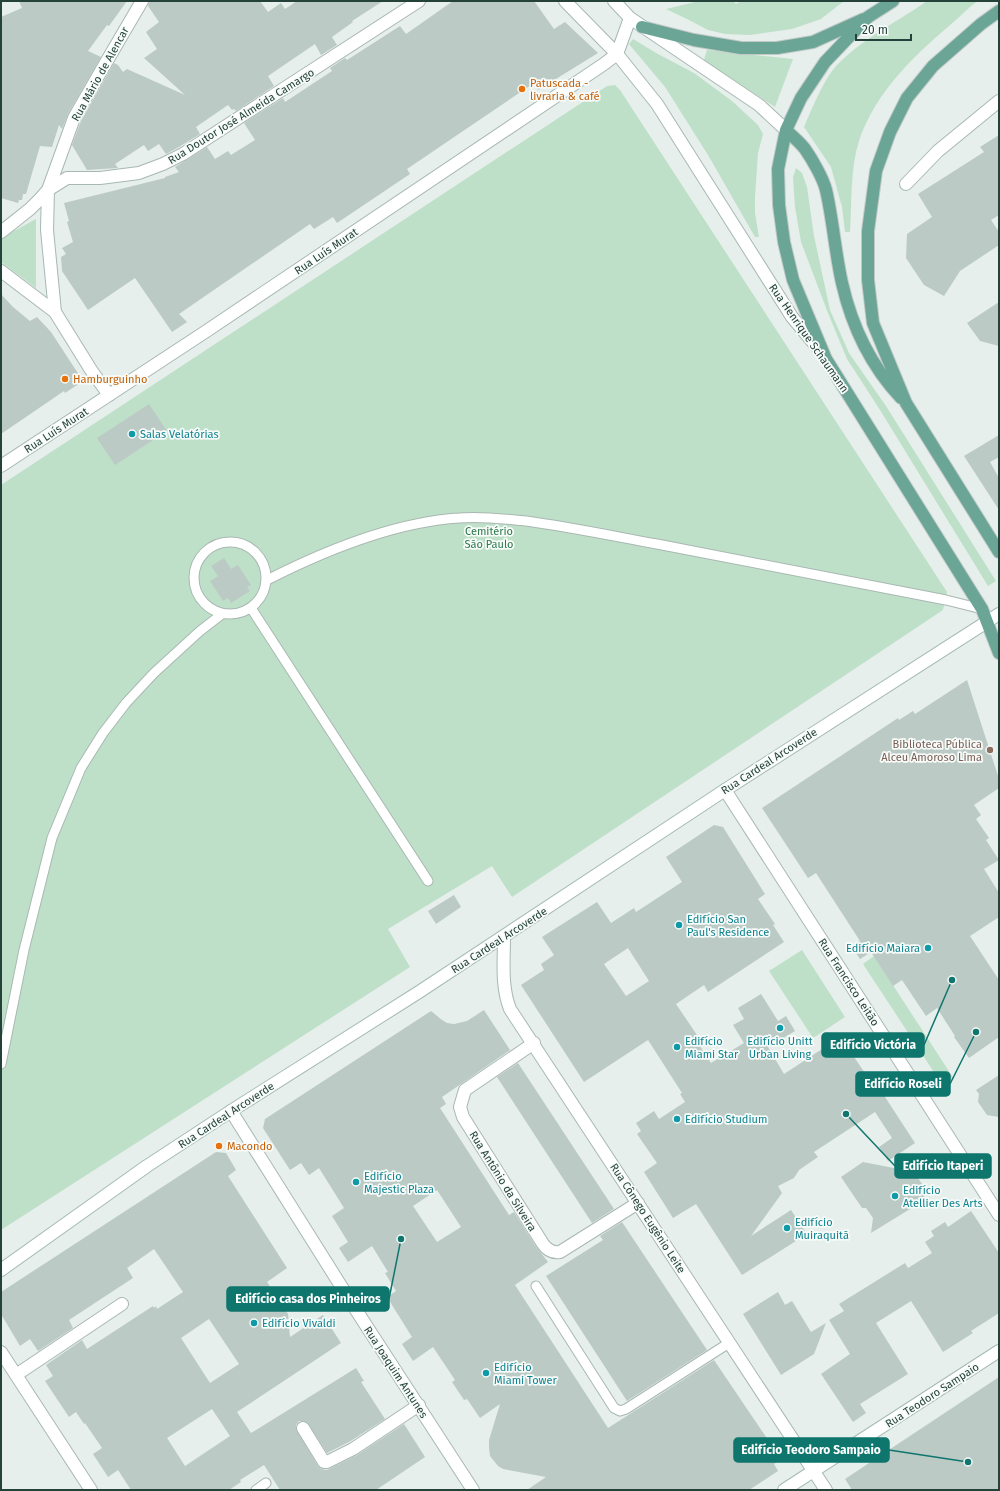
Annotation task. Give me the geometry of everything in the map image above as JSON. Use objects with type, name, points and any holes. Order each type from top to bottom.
[{"type":"main road","points":[[642,27],[694,40],[741,48],[777,48],[812,42],[868,17],[893,1]]},
{"type":"main road","points":[[999,12],[981,24],[933,66],[907,98],[890,132],[876,171],[868,231],[869,287],[874,323],[906,403],[999,552]]},
{"type":"main road","points":[[826,359],[794,280],[784,242],[779,205],[778,169],[786,130],[801,98],[825,62],[868,17]]},
{"type":"main road","points":[[786,130],[805,148],[826,189],[842,283],[851,319],[878,371],[886,382],[906,403]]},
{"type":"main road","name":"Rua Henrique Schaumann","points":[[826,359],[982,609],[999,653]]},
{"type":"street","name":"Rua Mário de Alencar","points":[[109,395],[91,370],[55,312],[47,230],[48,190],[74,118],[142,1]]},
{"type":"street","name":"Rua Doutor José Almeida Camargo","points":[[67,178],[100,178],[139,173],[163,164],[183,154],[419,1]]},
{"type":"street","name":"Rua Henrique Schaumann","points":[[565,1],[617,54],[657,104],[792,317],[826,359]]},
{"type":"street","points":[[614,1],[630,18],[758,105],[786,130]]},
{"type":"street","points":[[617,54],[630,18]]},
{"type":"street","name":"Rua Luís Murat","points":[[1,466],[225,319],[617,54]]},
{"type":"street","points":[[906,184],[938,151],[999,101]]},
{"type":"street","points":[[1,232],[30,209],[48,190],[67,178],[56,168]]},
{"type":"street","points":[[1,271],[55,312]]},
{"type":"street","name":"Rua Cardeal Arcoverde","points":[[1,1270],[147,1166],[504,936],[725,790],[999,614]]},
{"type":"street","name":"Rua Francisco Leitão","points":[[725,790],[999,1215]]},
{"type":"street","name":"Rua Cônego Eugênio Leite","points":[[504,936],[504,986],[506,999],[510,1009],[534,1043],[826,1490]]},
{"type":"street","name":"Rua Antônio da Silveira","points":[[534,1043],[465,1090],[460,1107],[463,1117],[542,1244],[548,1250],[560,1252],[638,1203]]},
{"type":"street","name":"Rua Joaquim Antunes","points":[[231,1111],[358,1314],[419,1405],[473,1490]]},
{"type":"street","points":[[16,1375],[122,1304]]},
{"type":"street","name":"Rua Teodoro Sampaio","points":[[784,1490],[999,1351]]},
{"type":"street","points":[[1,1352],[91,1490]]},
{"type":"street","points":[[303,1428],[324,1462],[327,1462],[353,1448],[419,1405]]},
{"type":"lane","points":[[267,580],[332,551],[388,530],[418,523],[459,518],[488,517],[564,526],[946,600],[982,609]]},
{"type":"lane","points":[[234,542],[247,546],[258,554],[265,566],[267,580],[265,591],[259,601],[251,608],[242,613],[232,615],[222,614],[209,608],[199,598],[194,586],[194,572],[199,559],[208,549],[220,543],[234,542]]},
{"type":"lane","points":[[251,608],[428,881]]},
{"type":"lane","points":[[1,1064],[24,950],[52,838],[81,768],[103,733],[126,703],[154,673],[200,631],[222,614]]},
{"type":"lane","points":[[536,1286],[614,1408],[620,1411],[626,1409],[729,1343]]},
{"type":"lane","points":[[256,1490],[266,1482]]},
{"type":"green space","points":[[699,1],[733,1],[736,4],[741,1],[844,1],[821,19],[792,29],[750,35],[725,34],[708,30],[666,9]]},
{"type":"green space","points":[[927,1],[978,1],[913,59],[899,74],[876,105],[866,123],[856,152],[852,186],[850,232],[845,232],[842,207],[831,167],[804,127],[827,78],[837,65],[868,39]]},
{"type":"green space","points":[[633,39],[694,73],[732,101],[758,125],[763,134],[758,153],[755,197],[755,213],[759,237],[755,237],[708,155],[665,87],[629,44]]},
{"type":"green space","points":[[707,50],[793,59],[775,107],[704,60]]},
{"type":"green space","name":"Cemitério São Paulo","points":[[615,85],[620,90],[947,592],[943,610],[512,897],[492,866],[388,929],[410,967],[1,1230],[1,485],[607,86]]},
{"type":"green space","points":[[796,168],[802,173],[807,187],[814,236],[830,310],[849,353],[886,406],[996,581],[988,586],[847,359],[801,242],[795,207],[793,177]]},
{"type":"green space","points":[[36,219],[36,288],[1,262],[1,238]]},
{"type":"green space","points":[[802,950],[845,1017],[813,1038],[769,971]]},
{"type":"green space","points":[[874,956],[954,1079],[943,1086],[863,964]]},
{"type":"building","points":[[19,1],[127,1],[88,51],[101,57],[68,114],[62,129],[59,125],[52,147],[40,146],[26,194],[23,194],[22,200],[19,200],[18,203],[1,198],[1,17],[22,8]]},
{"type":"building","points":[[149,1],[260,1],[268,12],[281,3],[285,9],[297,1],[383,1],[352,21],[353,22],[332,37],[337,45],[321,55],[315,44],[268,76],[274,86],[236,111],[234,109],[232,110],[228,105],[196,127],[200,134],[179,147],[166,154],[159,144],[148,151],[144,145],[115,164],[118,168],[87,170],[72,145],[81,121],[114,63],[118,65],[123,72],[127,69],[185,95],[144,58],[157,49],[146,32],[159,22],[148,6]]},
{"type":"building","points":[[453,1],[534,1],[554,29],[565,22],[598,53],[538,90],[534,83],[407,169],[410,174],[337,223],[333,217],[314,229],[310,224],[179,314],[187,322],[172,332],[135,278],[88,310],[62,271],[61,257],[66,254],[62,248],[73,242],[67,222],[69,221],[64,203],[165,178],[179,172],[175,167],[207,147],[215,159],[228,151],[231,155],[255,140],[244,123],[283,98],[285,102],[332,71],[330,68],[345,58],[347,60],[400,26],[406,34]]},
{"type":"building","points":[[999,135],[999,215],[991,220],[999,232],[999,245],[960,271],[944,296],[924,285],[906,258],[907,234],[932,217],[918,194],[984,152],[980,147]]},
{"type":"building","points":[[1,294],[13,307],[30,321],[37,317],[51,332],[83,381],[65,393],[64,391],[1,434]]},
{"type":"building","points":[[999,302],[999,346],[980,341],[967,323]]},
{"type":"building","name":"Salas Velatórias","points":[[149,404],[167,431],[115,465],[97,438]]},
{"type":"building","points":[[999,435],[999,457],[990,462],[999,478],[999,510],[964,456]]},
{"type":"building","points":[[224,558],[231,569],[238,565],[251,585],[247,587],[250,591],[231,603],[228,598],[223,601],[210,581],[218,576],[211,566]]},
{"type":"building","points":[[967,680],[999,779],[999,788],[974,805],[981,815],[976,819],[989,838],[986,840],[999,860],[984,869],[999,893],[999,917],[970,936],[999,980],[999,1037],[969,1058],[954,1037],[955,1036],[937,1008],[926,1016],[902,980],[893,986],[871,952],[860,959],[852,947],[860,941],[816,873],[808,878],[762,808],[898,718],[899,720],[913,711],[915,714]]},
{"type":"building","points":[[714,825],[723,827],[765,894],[758,899],[775,924],[773,925],[784,942],[708,992],[704,985],[676,1004],[697,1035],[694,1037],[711,1063],[744,1043],[733,1025],[744,1019],[738,1008],[761,994],[778,1021],[786,1016],[795,1031],[768,1047],[784,1074],[845,1034],[856,1051],[852,1054],[871,1082],[874,1080],[915,1143],[888,1161],[879,1147],[892,1138],[875,1112],[814,1152],[818,1157],[799,1170],[794,1178],[778,1186],[782,1193],[751,1236],[791,1210],[807,1234],[742,1275],[696,1204],[673,1218],[644,1172],[657,1163],[637,1134],[641,1131],[636,1123],[654,1111],[659,1119],[685,1102],[680,1094],[682,1093],[648,1040],[584,1082],[521,985],[544,970],[541,964],[554,955],[542,937],[597,902],[611,923],[634,908],[636,912],[682,882],[666,857]],"holes":[[[628,948],[649,981],[626,996],[604,964]]]},
{"type":"building","points":[[454,895],[461,907],[436,924],[428,911]]},
{"type":"building","points":[[484,1010],[510,1050],[442,1097],[446,1104],[440,1108],[509,1215],[514,1212],[537,1248],[548,1262],[515,1285],[608,1428],[714,1360],[781,1459],[774,1464],[778,1471],[749,1490],[527,1490],[546,1477],[503,1469],[498,1466],[490,1456],[489,1440],[500,1404],[480,1418],[467,1399],[464,1400],[452,1382],[455,1380],[433,1347],[413,1361],[402,1344],[412,1337],[387,1297],[396,1291],[385,1273],[388,1272],[372,1246],[348,1262],[339,1248],[348,1242],[332,1216],[344,1208],[319,1168],[309,1175],[301,1163],[290,1170],[263,1128],[265,1119],[431,1011],[447,1023],[454,1024],[467,1021]],"holes":[[[437,1190],[461,1227],[437,1242],[413,1206]]]},
{"type":"building","points":[[518,1063],[614,1209],[592,1223],[497,1077]]},
{"type":"building","points":[[999,1075],[999,1117],[987,1115],[978,1102],[979,1094],[976,1090]]},
{"type":"building","points":[[216,1152],[226,1153],[236,1170],[228,1176],[287,1268],[267,1282],[288,1314],[290,1337],[323,1315],[341,1343],[237,1412],[251,1433],[356,1368],[364,1381],[361,1382],[385,1419],[349,1442],[327,1453],[307,1422],[299,1421],[296,1425],[296,1429],[318,1466],[321,1469],[327,1470],[357,1455],[404,1424],[425,1457],[376,1490],[280,1490],[264,1465],[240,1480],[241,1482],[229,1490],[131,1490],[118,1470],[108,1477],[93,1454],[102,1448],[76,1412],[69,1417],[45,1381],[53,1376],[46,1365],[82,1340],[87,1349],[153,1306],[154,1308],[156,1306],[157,1309],[183,1292],[154,1249],[127,1268],[133,1278],[69,1320],[73,1328],[38,1351],[30,1339],[20,1346],[1,1314],[1,1292]],"holes":[[[209,1319],[239,1364],[210,1383],[181,1338]],[[212,1409],[230,1436],[185,1466],[167,1438]]]},
{"type":"building","points":[[863,1162],[914,1172],[926,1190],[923,1201],[871,1233],[873,1218],[866,1208],[862,1208],[841,1177]]},
{"type":"building","points":[[971,1211],[999,1253],[999,1313],[971,1331],[973,1333],[943,1352],[911,1301],[876,1323],[908,1374],[860,1404],[866,1413],[853,1422],[821,1374],[850,1354],[829,1320],[844,1311],[839,1304],[905,1263],[908,1268],[932,1253],[925,1242],[934,1236],[931,1231],[945,1222],[948,1227]]},
{"type":"building","points":[[622,1222],[707,1350],[627,1401],[546,1276],[603,1240],[600,1236]]},
{"type":"building","points":[[778,1292],[785,1305],[792,1301],[811,1332],[826,1323],[814,1354],[781,1375],[743,1314]]},
{"type":"building","points":[[999,1377],[999,1490],[852,1490],[845,1479]]},
{"type":"place","name":"Patuscada - livraria & café","points":[[522,89]]},
{"type":"place","name":"Hamburguinho","points":[[65,379]]},
{"type":"place","name":"Salas Velatórias","points":[[132,434]]},
{"type":"place","name":"Biblioteca Pública Alceu Amoroso Lima","points":[[990,750]]},
{"type":"place","name":"Edifício San Paul's Residence","points":[[679,925]]},
{"type":"place","name":"Edifício Maiara","points":[[928,948]]},
{"type":"place","name":"Edifício Victória","points":[[952,980]]},
{"type":"place","name":"Edifício Unitt Urban Living","points":[[780,1028]]},
{"type":"place","name":"Edifício Roseli","points":[[976,1032]]},
{"type":"place","name":"Edifício Miami Star","points":[[677,1047]]},
{"type":"place","name":"Edifício Itaperi","points":[[846,1114]]},
{"type":"place","name":"Edifício Studium","points":[[677,1119]]},
{"type":"place","name":"Macondo","points":[[219,1146]]},
{"type":"place","name":"Edifício Majestic Plaza","points":[[356,1182]]},
{"type":"place","name":"Edifício Atellier Des Arts","points":[[895,1196]]},
{"type":"place","name":"Edifício Muiraquitã","points":[[787,1228]]},
{"type":"place","name":"Edifício casa dos Pinheiros","points":[[401,1239]]},
{"type":"place","name":"Edifício Vivaldi","points":[[254,1323]]},
{"type":"place","name":"Edifício Miami Tower","points":[[486,1373]]},
{"type":"place","name":"Edifício Teodoro Sampaio","points":[[968,1462]]}]
